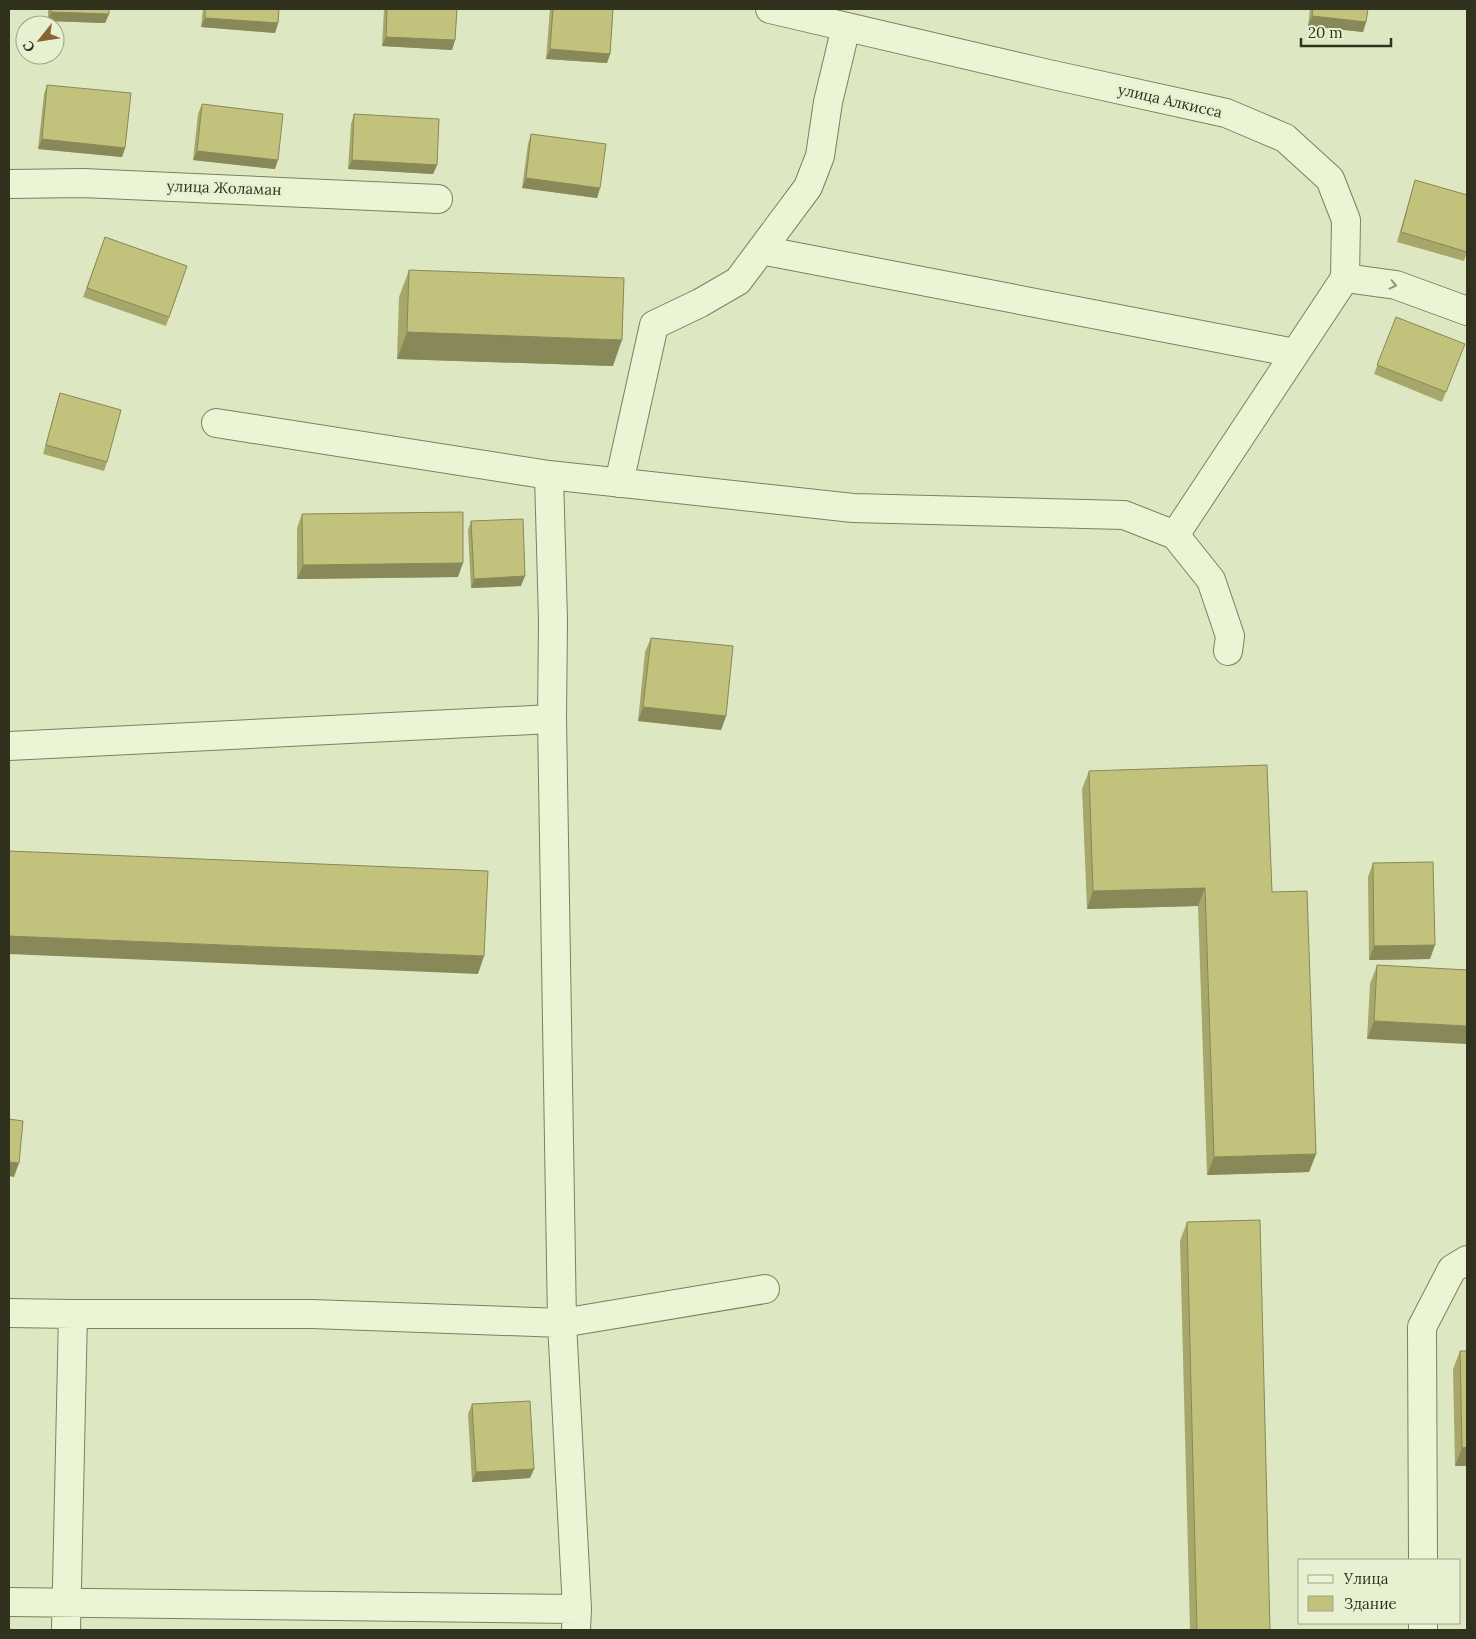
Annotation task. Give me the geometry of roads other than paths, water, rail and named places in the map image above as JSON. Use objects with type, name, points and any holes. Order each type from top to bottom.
[{"type":"street","name":"улица Алкисса","points":[[770,9],[1226,113],[1285,138],[1330,179],[1346,220],[1345,278]]},
{"type":"street","points":[[619,483],[654,325],[700,303],[738,281],[808,187],[820,156],[828,102],[846,26]]},
{"type":"street","name":"улица Жоламан","points":[[9,184],[83,182],[438,199]]},
{"type":"street","points":[[760,250],[1295,353]]},
{"type":"street","points":[[1175,535],[1345,278],[1396,285],[1467,311]]},
{"type":"street","points":[[216,424],[549,475],[853,508],[1124,514],[1175,535],[1211,580],[1230,636],[1228,650]]},
{"type":"street","points":[[9,1602],[576,1620],[562,1323],[552,719],[553,620],[549,475]]},
{"type":"street","points":[[9,746],[552,719]]},
{"type":"street","points":[[1423,1559],[1422,1327],[1452,1269],[1467,1260]]},
{"type":"street","points":[[9,1313],[312,1314],[562,1323],[764,1289]]},
{"type":"street","points":[[66,1630],[73,1314]]}]
